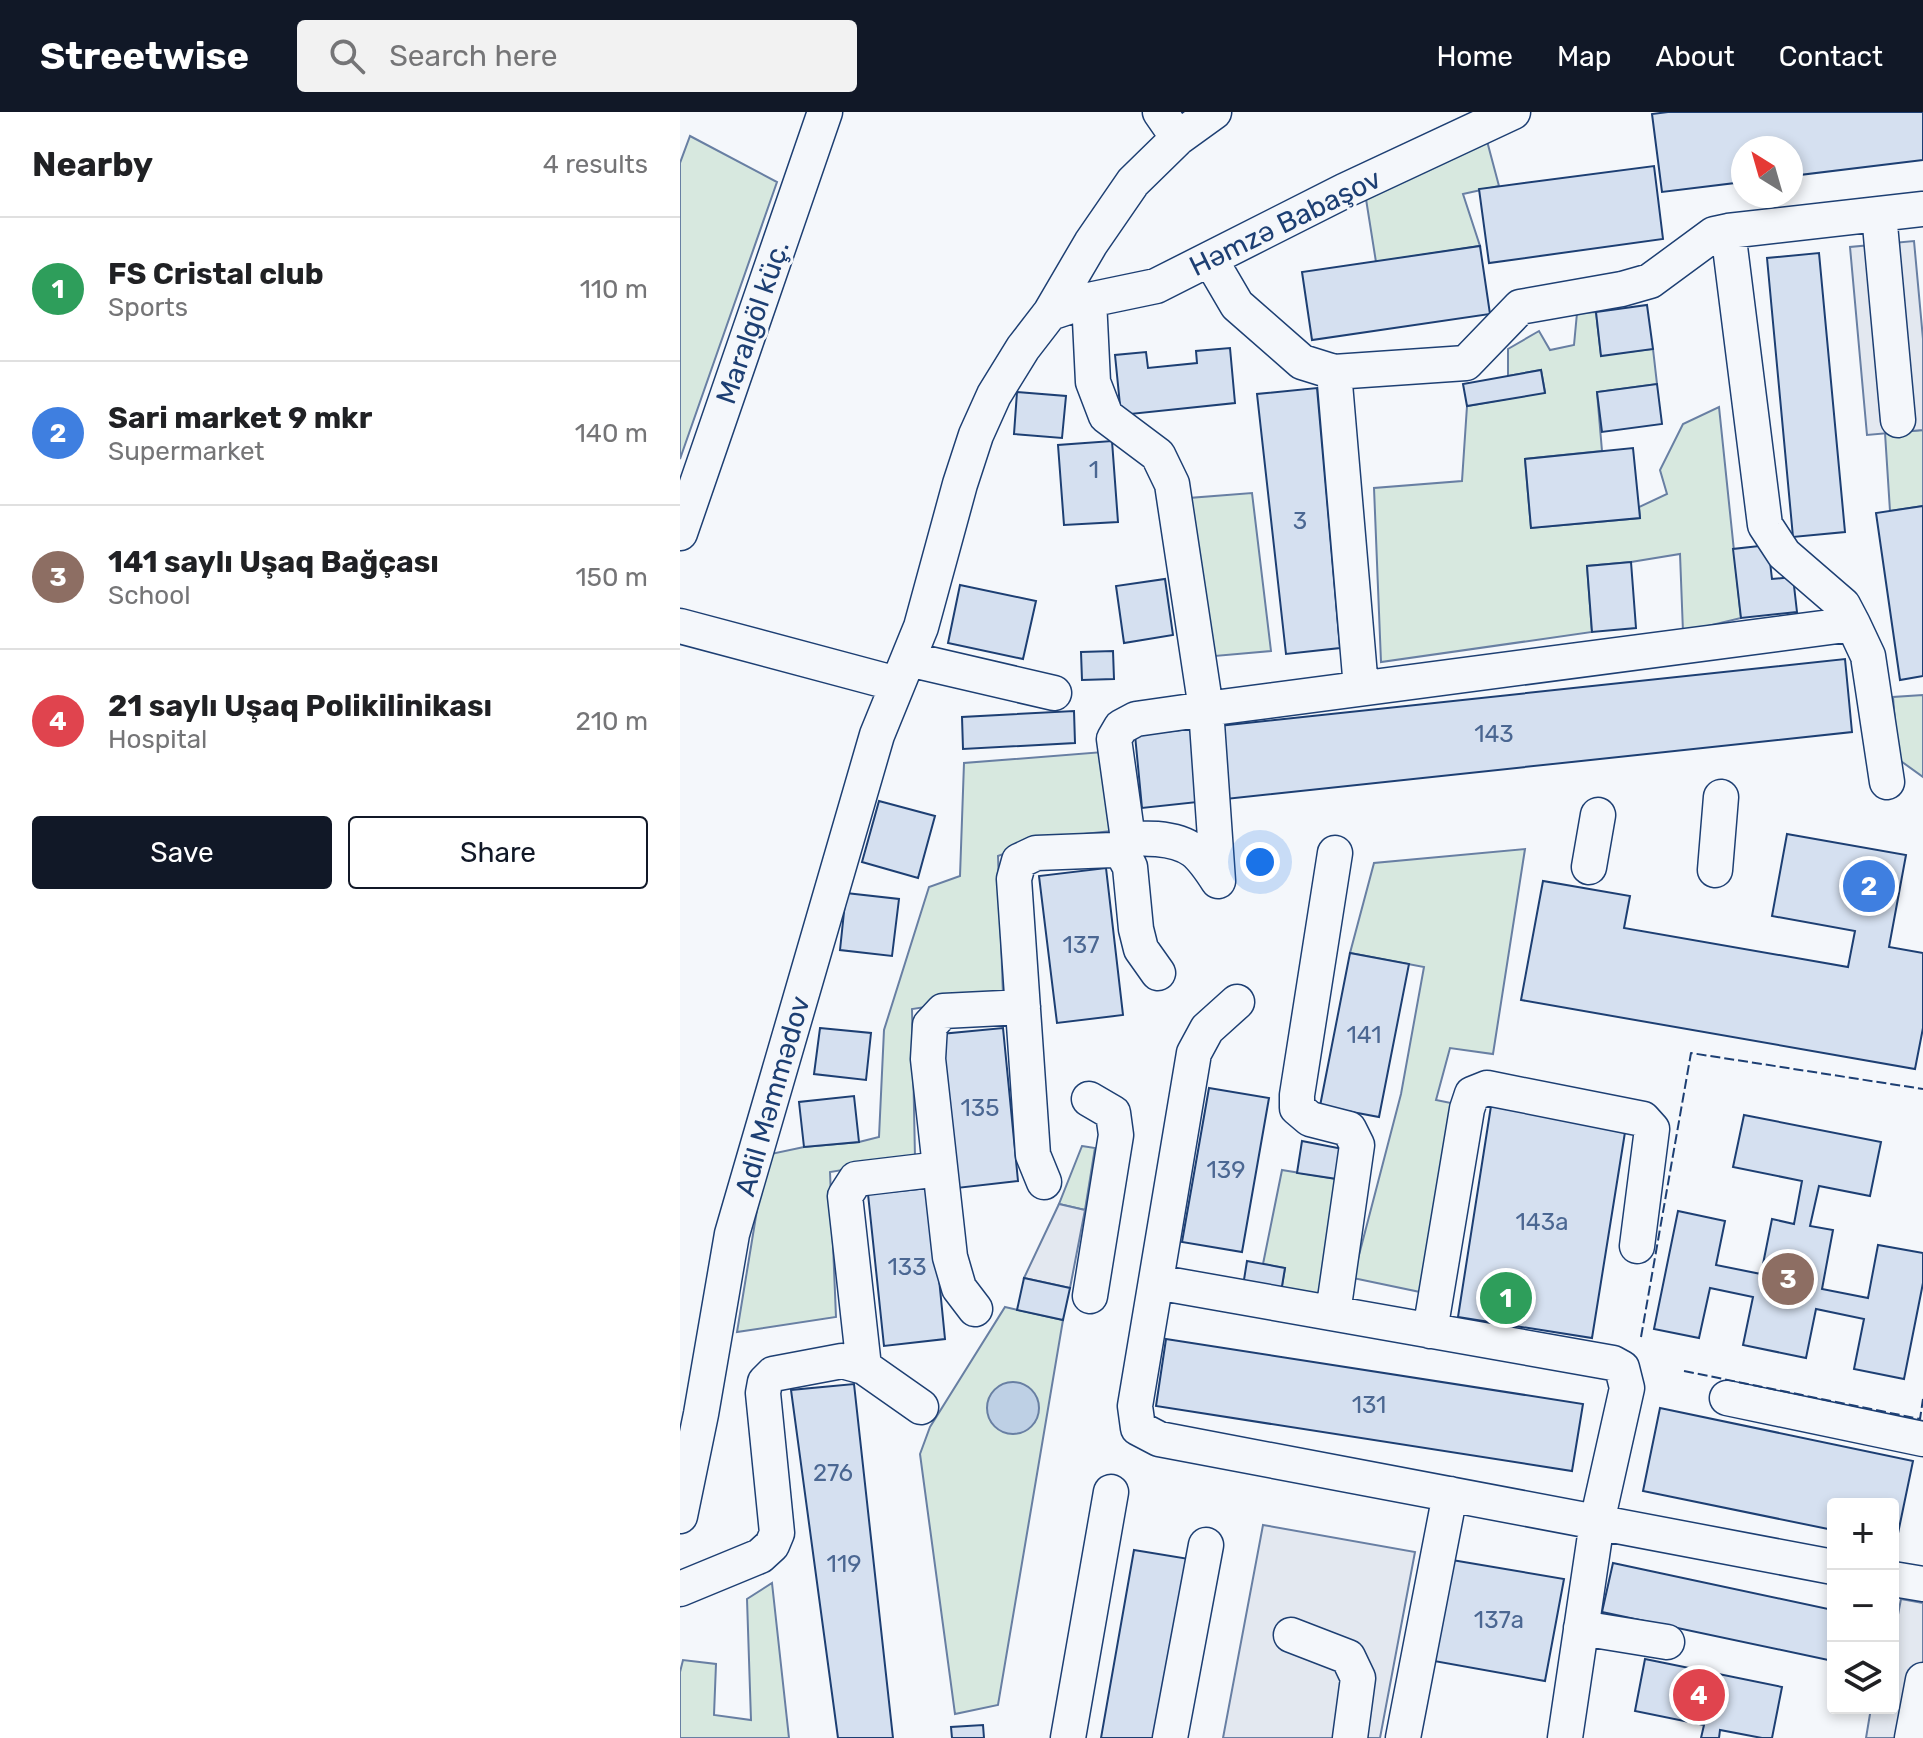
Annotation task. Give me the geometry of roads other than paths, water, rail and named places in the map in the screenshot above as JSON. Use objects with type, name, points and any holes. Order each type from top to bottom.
[{"type":"street","points":[[902,671],[921,627],[976,435],[994,395],[1169,125],[1214,112]]},
{"type":"street","name":"Həmzə Babaşov","points":[[1050,313],[1089,300],[1156,286],[1344,191],[1513,112]]},
{"type":"street","name":"Maralgöl küç.","points":[[680,533],[816,118]]},
{"type":"street","points":[[1210,259],[1237,305],[1302,362],[1334,372],[1466,363],[1520,307],[1650,281],[1714,234],[1923,209]]},
{"type":"street","points":[[1879,214],[1898,420]]},
{"type":"street","points":[[1728,231],[1765,525],[1784,554],[1843,605],[1853,624],[1868,656],[1887,782]]},
{"type":"street","points":[[1089,300],[1093,382],[1106,416],[1158,455],[1172,484],[1206,709],[1218,881],[1203,858],[1180,841],[1136,839],[1127,832],[1114,739],[1121,727],[1136,719],[1206,709],[1853,624]]},
{"type":"street","points":[[1334,372],[1361,688]]},
{"type":"street","points":[[680,626],[902,671],[1054,693]]},
{"type":"street","name":"Adil Məmmədov","points":[[680,1516],[732,1234],[877,735],[902,671]]},
{"type":"street","points":[[1715,870],[1721,797]]},
{"type":"street","points":[[1589,867],[1598,815]]},
{"type":"street","points":[[1044,1182],[1033,1155],[1014,879],[1019,861],[1036,853],[1113,850],[1123,854],[1130,867],[1141,949],[1158,973]]},
{"type":"street","points":[[1333,1313],[1357,1145],[1349,1129],[1310,1119],[1297,1108],[1297,1095],[1335,853]]},
{"type":"street","points":[[1237,1002],[1207,1029],[1194,1053],[1135,1406],[1138,1428],[1159,1439],[1827,1566]]},
{"type":"street","points":[[975,1309],[959,1288],[950,1257],[928,1059],[930,1025],[943,1011],[1023,1007]]},
{"type":"street","points":[[1430,1331],[1472,1094],[1487,1088],[1643,1119],[1652,1129],[1637,1246]]},
{"type":"street","points":[[1089,1099],[1113,1113],[1116,1135],[1090,1296]]},
{"type":"street","points":[[864,1367],[845,1196],[856,1179],[940,1169]]},
{"type":"street","points":[[1156,1282],[1613,1363],[1622,1368],[1627,1388],[1597,1522],[1565,1738]]},
{"type":"street","points":[[680,1589],[760,1556],[772,1545],[777,1533],[763,1393],[765,1382],[773,1374],[842,1361],[864,1367],[921,1407]]},
{"type":"street","points":[[1727,1398],[1923,1439]]},
{"type":"street","points":[[1068,1738],[1111,1492]]},
{"type":"street","points":[[1403,1738],[1450,1494]]},
{"type":"street","points":[[1170,1738],[1206,1545]]},
{"type":"street","points":[[1899,1580],[1923,1584]]},
{"type":"street","points":[[1581,1628],[1667,1642]]},
{"type":"street","points":[[1291,1635],[1348,1657],[1358,1678],[1350,1738]]},
{"type":"street","points":[[1912,1738],[1923,1680]]},
{"type":"water","points":[[1013,1382],[1032,1389],[1039,1408],[1032,1427],[1013,1434],[994,1427],[987,1408],[994,1389]]},
{"type":"place","name":"Sari market 9 mkr","points":[[1869,886]]},
{"type":"place","name":"141 saylı Uşaq Bağçası","points":[[1788,1279]]},
{"type":"place","name":"FS Cristal club","points":[[1506,1298]]},
{"type":"place","name":"21 saylı Uşaq Polikilinikası","points":[[1699,1695]]}]
